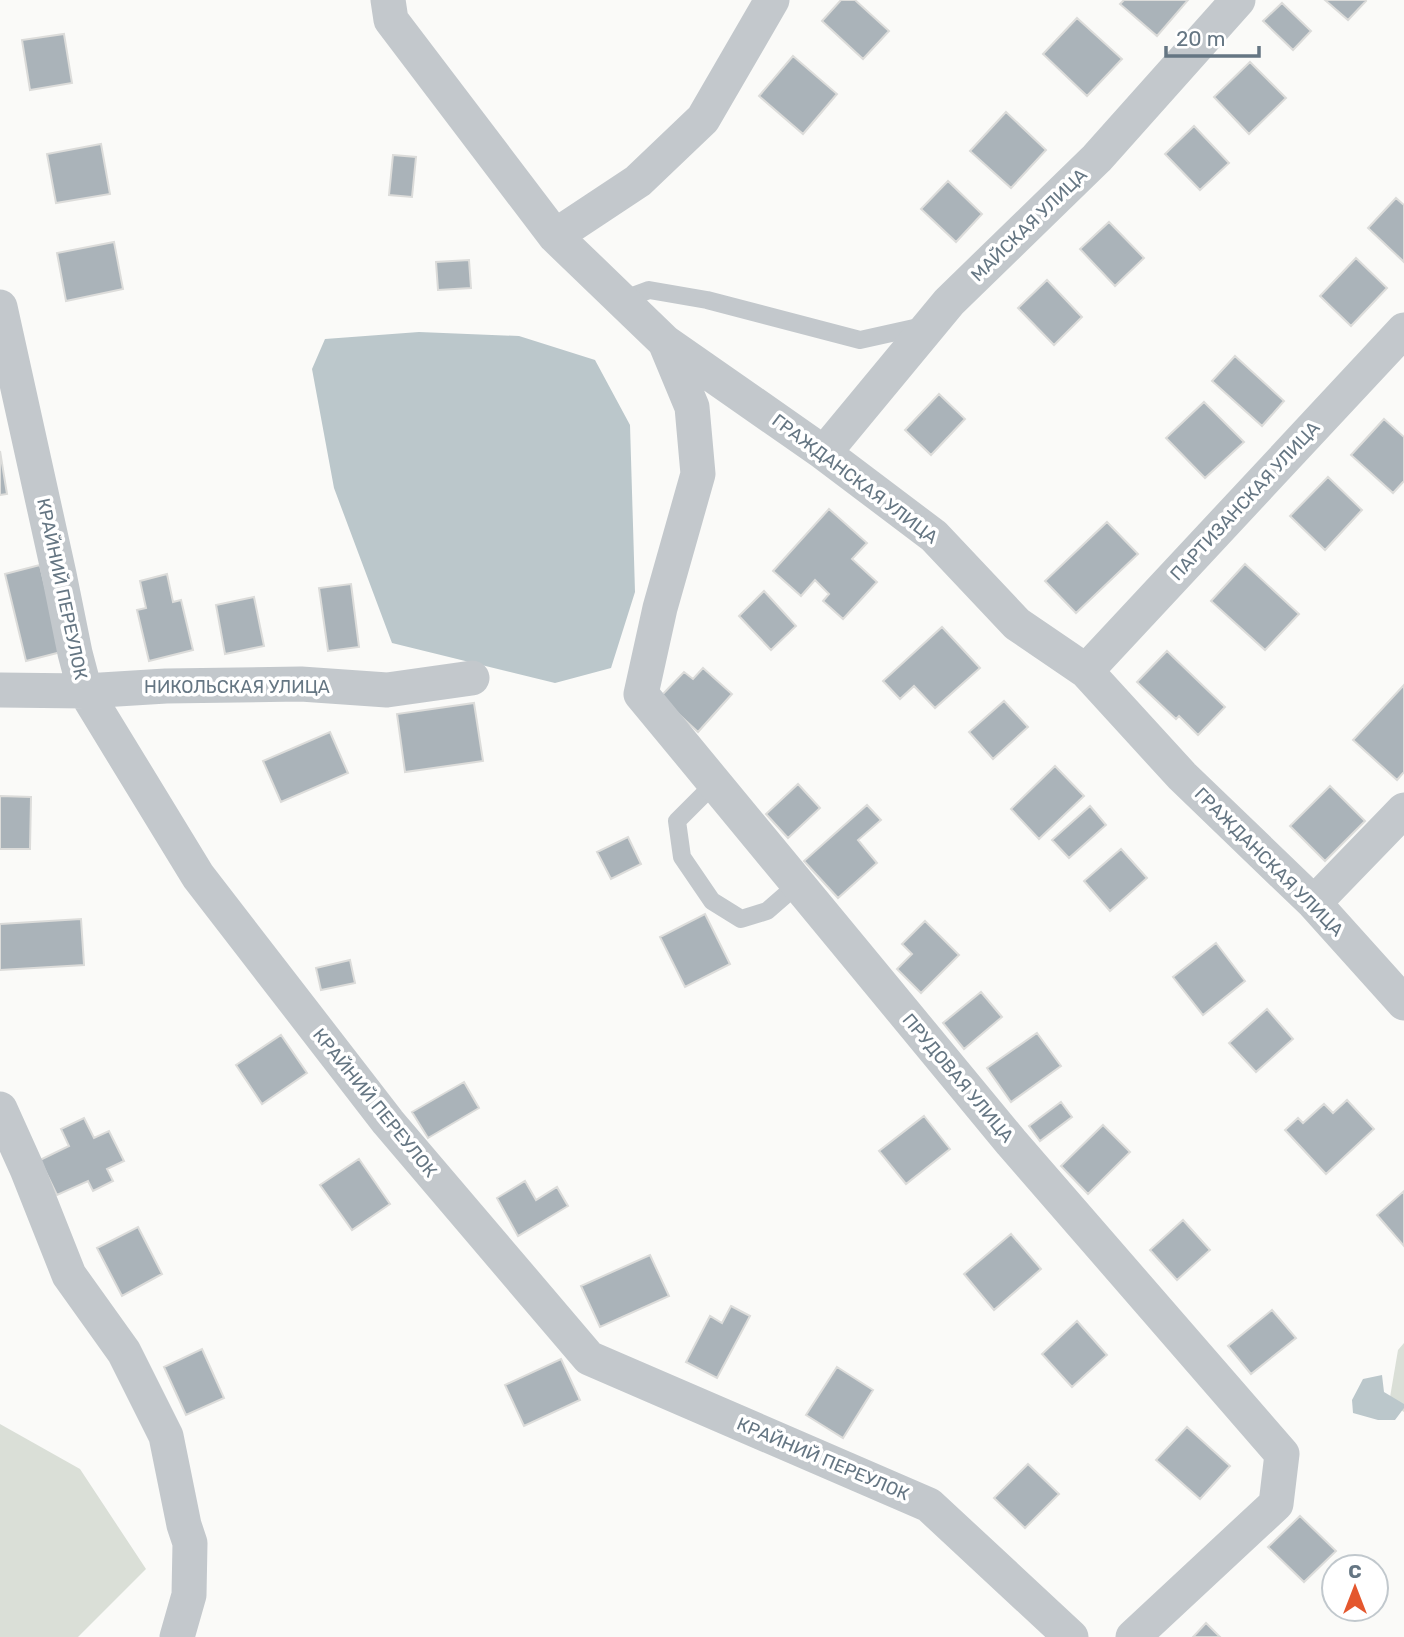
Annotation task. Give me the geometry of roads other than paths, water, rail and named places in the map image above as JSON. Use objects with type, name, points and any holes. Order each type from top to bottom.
[{"type":"street","name":"ГРАЖДАНСКАЯ УЛИЦА","points":[[388,0],[391,20],[555,236],[665,342],[824,453],[934,536],[1017,624],[1086,671],[1182,776],[1314,903],[1404,1003]]},
{"type":"street","points":[[555,236],[638,181],[703,119],[772,0]]},
{"type":"street","name":"МАЙСКАЯ УЛИЦА","points":[[824,453],[949,302],[1097,158],[1238,0]]},
{"type":"street","name":"КРАЙНИЙ ПЕРЕУЛОК","points":[[0,307],[85,691],[198,876],[388,1122],[589,1358],[929,1505],[1071,1637]]},
{"type":"street","name":"ПАРТИЗАНСКАЯ УЛИЦА","points":[[1086,671],[1404,330]]},
{"type":"street","name":"ПРУДОВАЯ УЛИЦА","points":[[665,342],[692,407],[698,474],[660,607],[641,694],[1011,1142],[1282,1454],[1276,1504],[1133,1637]]},
{"type":"street","name":"НИКОЛЬСКАЯ УЛИЦА","points":[[0,690],[85,691],[166,686],[301,684],[387,690],[472,678]]},
{"type":"street","points":[[1314,903],[1404,810]]},
{"type":"street","points":[[0,1109],[69,1275],[124,1352],[166,1436],[190,1543],[189,1595],[177,1637]]},
{"type":"lane","points":[[622,300],[649,290],[661,292],[707,300],[860,340],[930,324]]},
{"type":"lane","points":[[715,783],[677,821],[682,857],[712,901],[741,919],[767,911],[798,884]]}]
